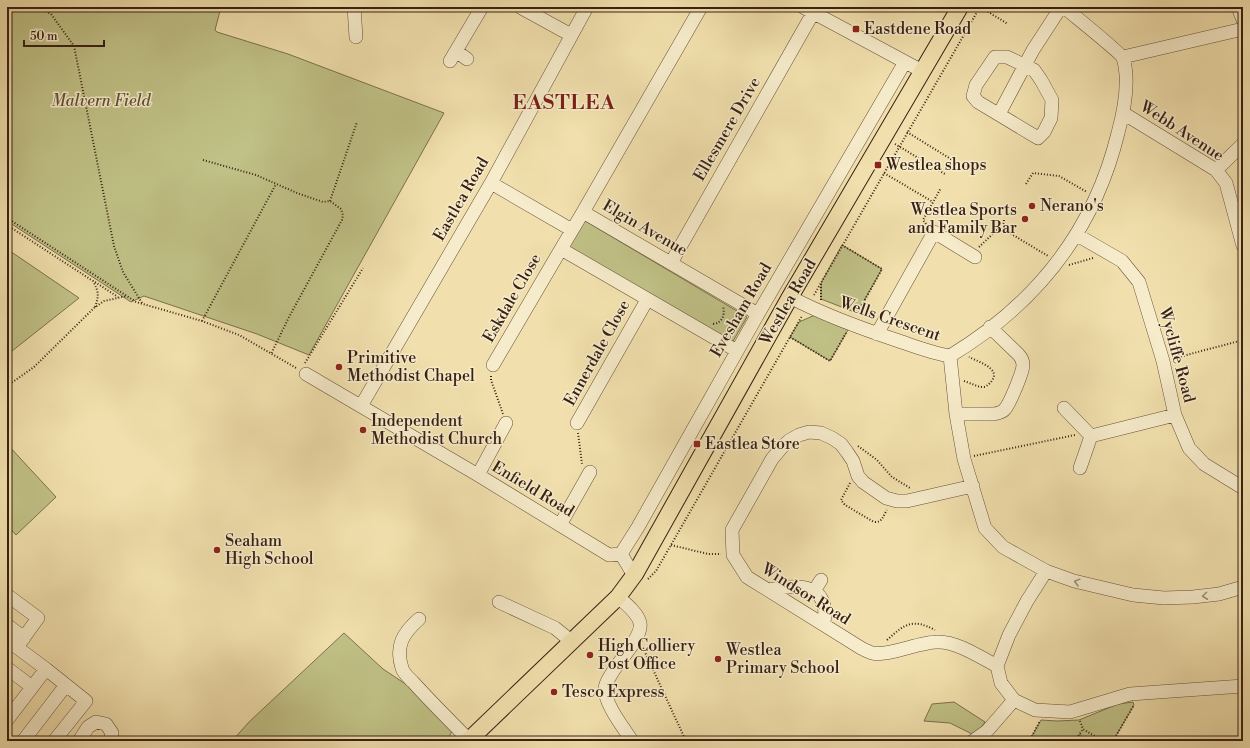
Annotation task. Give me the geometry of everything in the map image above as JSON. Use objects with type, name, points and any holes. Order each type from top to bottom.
[{"type":"main road","name":"Westlea Road","points":[[469,741],[618,597],[640,578],[680,493],[790,297],[960,7]]},
{"type":"street","points":[[354,7],[356,37]]},
{"type":"street","points":[[467,58],[453,56],[482,7]]},
{"type":"street","points":[[520,7],[571,36]]},
{"type":"street","name":"Eastlea Road","points":[[361,406],[491,183],[587,7]]},
{"type":"street","points":[[583,212],[702,7]]},
{"type":"street","points":[[999,114],[1033,50],[1061,7]]},
{"type":"street","points":[[1064,7],[1123,57],[1243,29]]},
{"type":"street","points":[[1238,7],[1243,20]]},
{"type":"street","points":[[808,10],[922,71]]},
{"type":"street","name":"Ellesmere Drive","points":[[671,262],[808,10]]},
{"type":"street","points":[[995,57],[1007,57],[1025,66],[1034,70],[1042,80],[1052,100],[1050,118],[1044,132],[1038,138],[978,102],[973,96],[976,85],[995,57]]},
{"type":"street","name":"Wells Crescent","points":[[790,297],[821,312],[877,334],[935,353],[950,356],[964,347],[1024,300],[1058,262],[1077,235],[1102,185],[1114,150],[1123,113],[1126,75],[1123,57]]},
{"type":"street","name":"Evesham Road","points":[[621,554],[758,314],[905,62]]},
{"type":"street","name":"Webb Avenue","points":[[1123,113],[1216,170],[1226,183],[1243,246]]},
{"type":"street","points":[[1216,170],[1243,144]]},
{"type":"street","points":[[491,183],[572,230]]},
{"type":"street","name":"Elgin Avenue","points":[[561,249],[583,212],[758,314]]},
{"type":"street","points":[[877,334],[934,232],[973,256]]},
{"type":"street","name":"Wycliffe Road","points":[[1077,235],[1122,261],[1139,282],[1163,361],[1175,415],[1189,448],[1204,464],[1243,488]]},
{"type":"street","points":[[561,249],[737,351]]},
{"type":"street","name":"Eskdale Close","points":[[493,365],[561,249]]},
{"type":"street","name":"Ennerdale Close","points":[[577,423],[647,300]]},
{"type":"street","points":[[956,414],[1000,413],[1007,407],[1015,388],[1022,369],[1022,359],[990,327]]},
{"type":"street","points":[[950,356],[956,414],[964,459],[985,528],[1004,547],[1046,571],[1074,582],[1132,595],[1156,597],[1193,597],[1219,594],[1243,587]]},
{"type":"street","name":"Enfield Road","points":[[303,372],[478,475],[609,555],[621,554]]},
{"type":"street","points":[[1064,408],[1091,436]]},
{"type":"street","points":[[1091,436],[1175,415]]},
{"type":"street","points":[[478,475],[506,423]]},
{"type":"street","points":[[733,555],[732,530],[772,459],[790,440],[809,432],[820,433],[832,438],[847,452],[853,461],[858,476],[863,482],[886,498],[897,501],[907,501],[973,486]]},
{"type":"street","points":[[1080,468],[1091,436]]},
{"type":"street","points":[[560,525],[588,475]]},
{"type":"street","points":[[662,483],[680,493]]},
{"type":"street","points":[[621,554],[640,578]]},
{"type":"street","name":"Windsor Road","points":[[733,555],[747,577],[873,654],[924,643],[937,642],[951,644],[997,666]]},
{"type":"street","points":[[1046,571],[1027,601],[1009,635],[997,666],[1001,683],[1014,700],[1035,710],[1070,712],[1130,694],[1243,686]]},
{"type":"street","points":[[814,591],[821,580]]},
{"type":"street","points":[[768,590],[790,587],[808,588],[814,591],[819,595],[825,607],[824,625]]},
{"type":"street","points":[[7,595],[38,618],[16,641]]},
{"type":"street","points":[[618,597],[637,617],[640,624],[636,639],[607,681],[605,690],[607,699],[612,709],[632,741]]},
{"type":"street","points":[[498,602],[555,628],[572,641]]},
{"type":"street","points":[[419,619],[409,628],[402,638],[400,655],[402,669],[469,741]]},
{"type":"street","points":[[7,625],[16,641],[46,669],[86,701],[54,741]]},
{"type":"street","points":[[7,668],[32,687]]},
{"type":"street","points":[[7,720],[46,669]]},
{"type":"street","points":[[23,741],[66,686]]},
{"type":"street","points":[[980,739],[1014,700]]},
{"type":"street","points":[[79,741],[88,727],[96,722],[106,724],[112,733],[110,741]]},
{"type":"path","points":[[38,7],[51,14],[74,46],[114,246],[123,272],[142,304]]},
{"type":"path","points":[[814,295],[980,7],[1008,24]]},
{"type":"path","points":[[330,201],[357,122]]},
{"type":"path","points":[[908,132],[954,161]]},
{"type":"path","points":[[884,137],[945,174]]},
{"type":"path","points":[[203,160],[256,175],[323,202],[330,201],[341,209],[343,215],[342,220],[289,317],[272,354]]},
{"type":"path","points":[[1026,184],[1033,173],[1059,176],[1096,197]]},
{"type":"path","points":[[884,174],[933,202]]},
{"type":"path","points":[[202,321],[276,184]]},
{"type":"path","points":[[934,232],[923,220],[941,188]]},
{"type":"path","points":[[7,218],[136,302],[202,321],[239,335],[303,372],[363,268]]},
{"type":"path","points":[[7,225],[119,298]]},
{"type":"path","points":[[973,256],[998,229],[1003,229]]},
{"type":"path","points":[[790,337],[830,361],[852,324],[882,269],[842,245]]},
{"type":"path","points":[[93,281],[97,289],[98,298],[95,307]]},
{"type":"path","points":[[7,386],[34,367],[95,307],[104,301],[127,296]]},
{"type":"path","points":[[710,324],[716,324],[723,319],[723,306]]},
{"type":"path","points":[[640,578],[656,571],[803,316]]},
{"type":"path","points":[[1163,361],[1243,340]]},
{"type":"path","points":[[952,376],[985,387],[992,381],[993,372],[991,368],[970,357],[964,347]]},
{"type":"path","points":[[493,365],[491,380],[506,423]]},
{"type":"path","points":[[577,423],[583,472],[588,475]]},
{"type":"path","points":[[964,459],[1079,434],[1091,436]]},
{"type":"path","points":[[855,444],[877,460],[898,482],[913,489]]},
{"type":"path","points":[[858,476],[850,484],[841,500],[845,505],[878,523],[890,507],[897,501]]},
{"type":"path","points":[[671,545],[708,554],[733,555]]},
{"type":"path","points":[[636,639],[643,647],[686,741]]},
{"type":"path","points":[[1113,741],[1134,705],[1130,694]]},
{"type":"path","points":[[1040,741],[1032,736],[1041,720],[1043,710]]},
{"type":"path","points":[[1076,711],[1082,729],[1104,741]]},
{"type":"path","points":[[1075,741],[1082,729]]},
{"type":"green space","name":"Malvern Field","points":[[7,7],[221,7],[215,30],[217,32],[288,54],[444,113],[309,355],[257,334],[144,296],[131,302],[7,221]]},
{"type":"green space","points":[[582,219],[747,317],[732,343],[567,246]]},
{"type":"green space","points":[[842,245],[882,269],[857,313],[821,299],[821,283]]},
{"type":"green space","points":[[7,249],[79,298],[7,355]]},
{"type":"green space","points":[[815,315],[848,330],[830,361],[790,337],[799,322]]},
{"type":"green space","points":[[7,444],[56,497],[16,535],[7,525]]},
{"type":"green space","points":[[344,633],[383,669],[407,685],[452,731],[449,737],[444,741],[232,741],[249,722]]},
{"type":"green space","points":[[954,702],[985,722],[979,731],[974,735],[950,723],[924,721],[932,704]]},
{"type":"green space","points":[[1133,702],[1134,705],[1113,741],[1103,741],[1099,739],[1098,741],[1084,741],[1080,734],[1075,741],[1040,741],[1032,736],[1041,720],[1079,720],[1118,704]]},
{"type":"place","name":"Eastdene Road","points":[[856,29]]},
{"type":"place","name":"Westlea shops","points":[[878,165]]},
{"type":"place","name":"Nerano's","points":[[1032,206]]},
{"type":"place","name":"Westlea Sports and Family Bar","points":[[1025,219]]},
{"type":"place","name":"Primitive Methodist Chapel","points":[[339,367]]},
{"type":"place","name":"Independent Methodist Church","points":[[363,430]]},
{"type":"place","name":"Eastlea Store","points":[[697,444]]},
{"type":"place","name":"Seaham High School","points":[[217,550]]},
{"type":"place","name":"High Colliery Post Office","points":[[590,655]]},
{"type":"place","name":"Westlea Primary School","points":[[718,659]]},
{"type":"place","name":"Tesco Express","points":[[554,692]]},
{"type":"district","name":"EASTLEA","points":[[564,103]]}]
